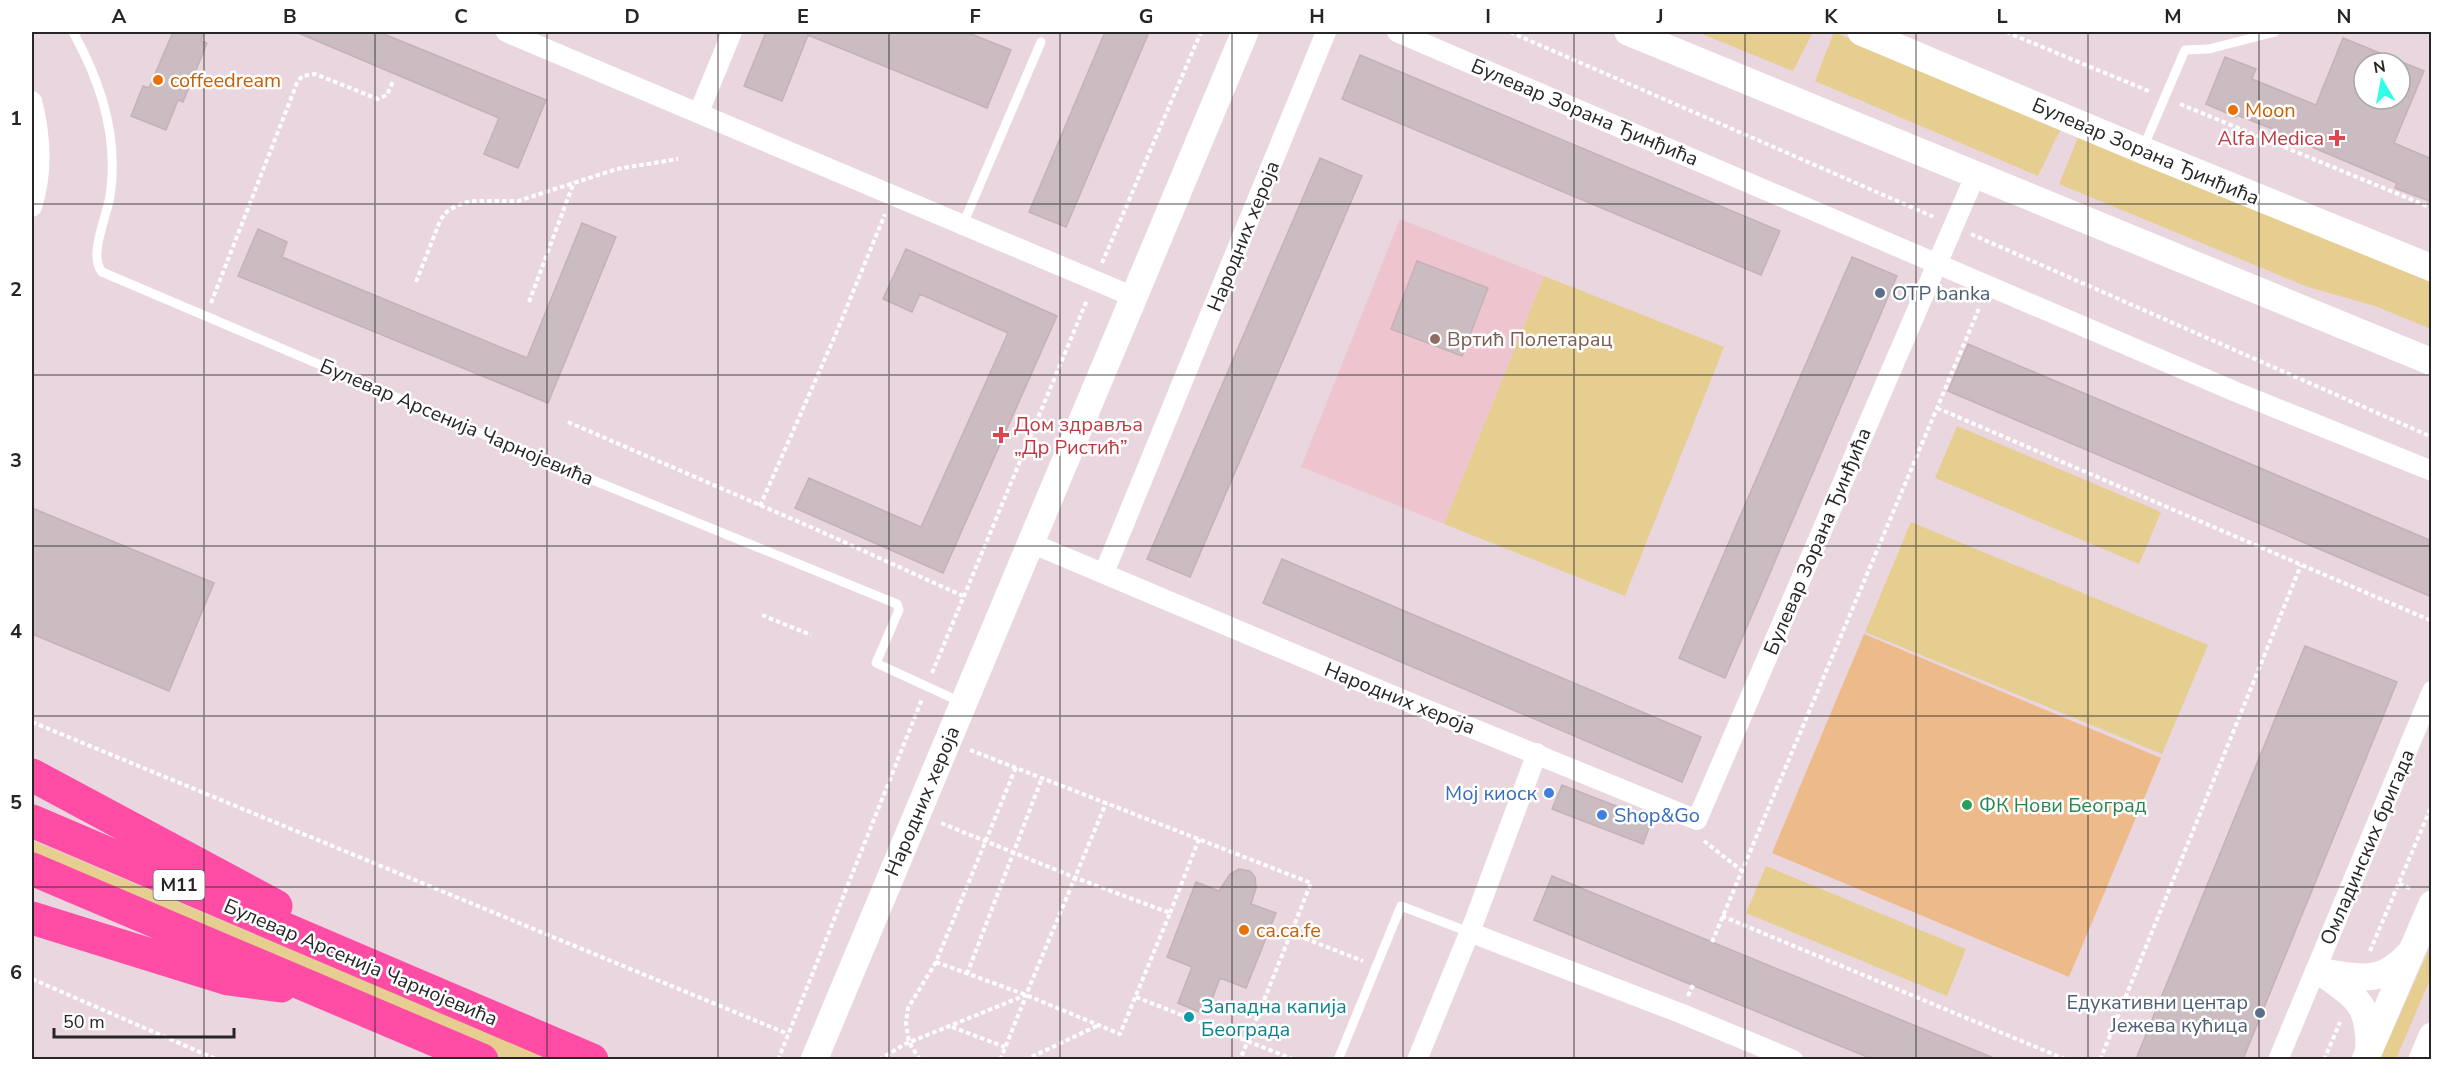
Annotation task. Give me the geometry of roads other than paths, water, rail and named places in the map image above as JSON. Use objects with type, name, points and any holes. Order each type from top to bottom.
[{"type":"highway","points":[[32,775],[295,917],[315,933],[327,949]]},
{"type":"highway","name":"Булевар Арсенија Чарнојевића","points":[[32,821],[327,949],[592,1059]]},
{"type":"highway","name":"M11","points":[[32,869],[482,1059]]},
{"type":"highway","points":[[32,918],[228,979],[273,986],[303,984]]},
{"type":"street","points":[[506,32],[1134,297]]},
{"type":"street","points":[[699,112],[732,32]]},
{"type":"street","name":"Народних хероја","points":[[814,1058],[1245,32]]},
{"type":"street","name":"Народних хероја","points":[[1104,573],[1326,32]]},
{"type":"street","name":"Булевар Зорана Ђинђића","points":[[1397,32],[2236,392],[2432,471]]},
{"type":"street","points":[[1628,32],[2432,362]]},
{"type":"street","name":"Булевар Зорана Ђинђића","points":[[1861,32],[2432,268]]},
{"type":"street","points":[[32,100],[38,125],[40,156],[38,183],[32,207]]},
{"type":"street","name":"Булевар Зорана Ђинђића","points":[[1697,820],[1975,176]]},
{"type":"street","name":"Народних хероја","points":[[1030,543],[1697,820]]},
{"type":"street","name":"Омладинских бригада","points":[[2278,1059],[2318,971],[2432,691]]},
{"type":"street","points":[[1417,1059],[1469,932],[1537,753]]},
{"type":"street","points":[[2367,1055],[2412,951],[2422,897]]},
{"type":"street","points":[[1469,932],[1793,1059]]},
{"type":"street","points":[[2318,971],[2355,985],[2374,976],[2390,972],[2412,951]]},
{"type":"street","points":[[2355,985],[2367,1018],[2367,1055]]},
{"type":"street","points":[[2422,1059],[2432,1035]]},
{"type":"lane","name":"Булевар Арсенија Чарнојевића","points":[[73,32],[100,93],[106,113],[112,151],[110,196],[97,246],[98,267],[107,276],[206,315],[540,458],[897,604],[898,610],[876,663],[963,704]]},
{"type":"lane","points":[[2142,150],[2185,50],[2218,47],[2276,32]]},
{"type":"lane","points":[[963,224],[1041,42]]},
{"type":"lane","points":[[1338,1059],[1401,906],[1469,932]]},
{"type":"place","name":"coffeedream","points":[[158,80]]},
{"type":"place","name":"Moon","points":[[2233,110]]},
{"type":"place","name":"Alfa Medica","points":[[2337,138]]},
{"type":"place","name":"OTP banka","points":[[1880,293]]},
{"type":"place","name":"Вртић Полетарац","points":[[1435,339]]},
{"type":"place","name":"Дом здравља „Др Ристић”","points":[[1001,435]]},
{"type":"place","name":"Мој киоск","points":[[1549,793]]},
{"type":"place","name":"ФК Нови Београд","points":[[1967,805]]},
{"type":"place","name":"Shop&Go","points":[[1602,815]]},
{"type":"place","name":"ca.ca.fe","points":[[1244,930]]},
{"type":"place","name":"Едукативни центар Јежева кућица","points":[[2260,1013]]},
{"type":"place","name":"Западна капија Београда","points":[[1189,1017]]}]
